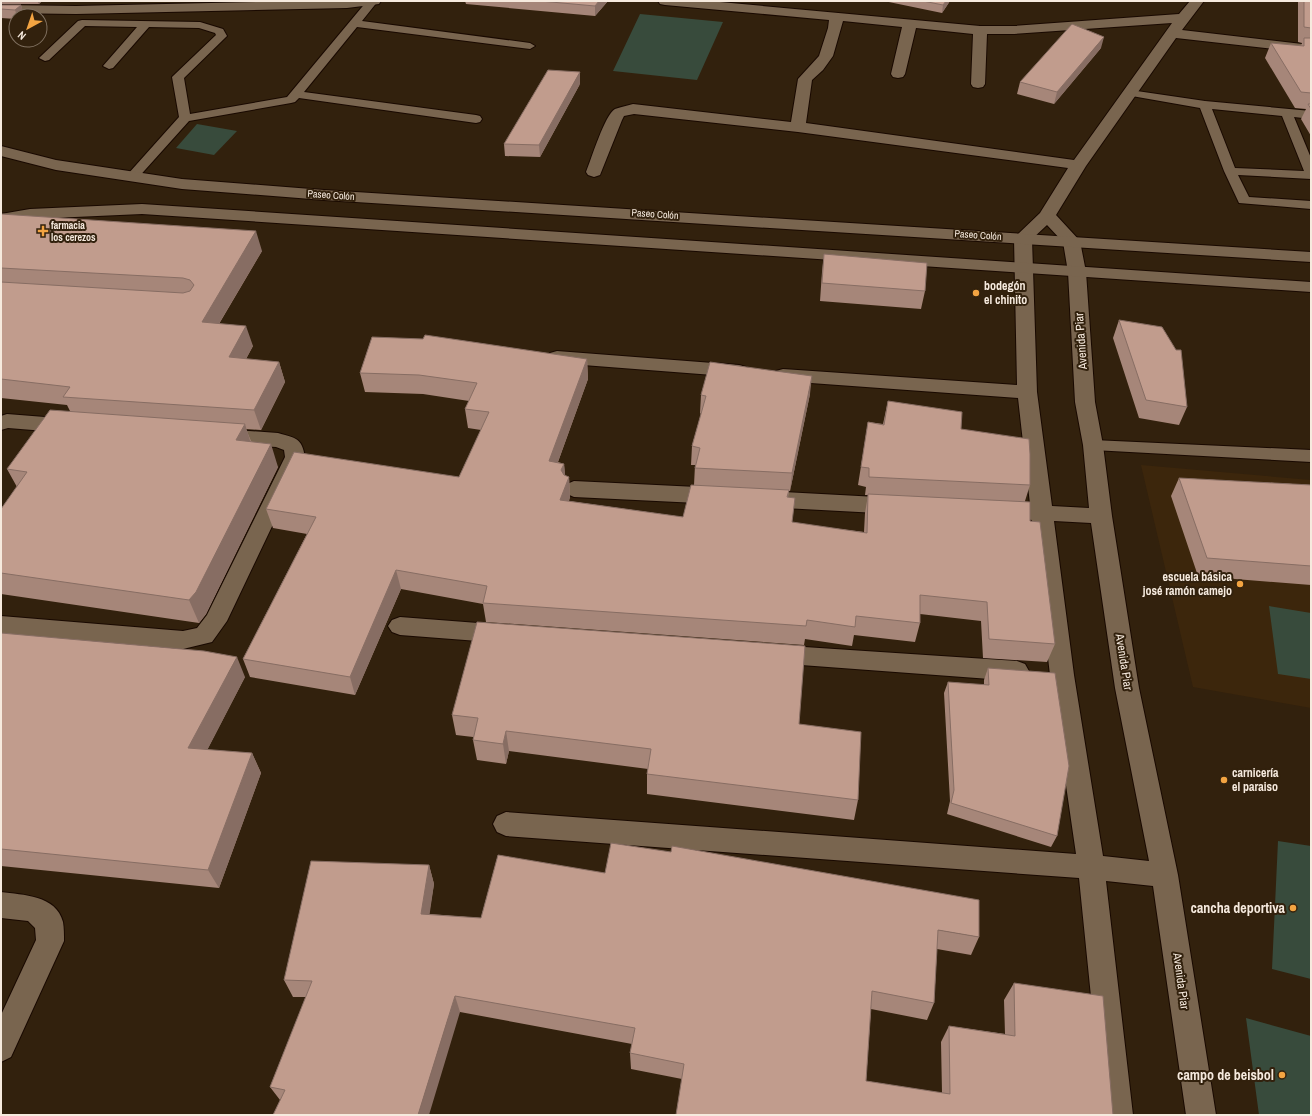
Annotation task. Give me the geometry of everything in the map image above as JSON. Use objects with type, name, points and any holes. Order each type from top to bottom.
[{"type":"street","points":[[1,9],[76,10],[347,4],[373,1]]},
{"type":"street","points":[[665,1],[980,30],[1014,30],[1183,18]]},
{"type":"street","points":[[1118,1115],[1091,868],[1062,675],[1027,392],[1023,238],[1047,216],[1078,165],[1183,18],[1197,1]]},
{"type":"street","points":[[798,127],[805,79],[818,67],[826,56],[835,28],[836,17]]},
{"type":"street","points":[[898,74],[910,23]]},
{"type":"street","points":[[978,84],[980,30]]},
{"type":"street","points":[[1172,34],[1311,49]]},
{"type":"street","points":[[594,172],[614,120],[620,113],[633,109],[798,127],[1078,165]]},
{"type":"street","name":"Paseo Colón","points":[[1,151],[56,165],[182,184],[324,195],[1311,257]]},
{"type":"street","points":[[1,219],[30,214],[142,209],[1311,287]]},
{"type":"street","points":[[1047,216],[1071,241]]},
{"type":"street","name":"Avenida Piar","points":[[1071,241],[1077,272],[1085,402],[1093,445],[1101,516],[1127,688],[1166,875],[1201,1115]]},
{"type":"street","points":[[536,356],[1027,392]]},
{"type":"street","points":[[1,423],[7,421],[86,427]]},
{"type":"street","points":[[1,625],[183,640],[204,635],[216,621],[295,456],[293,446],[278,440],[198,434]]},
{"type":"street","points":[[574,489],[914,506]]},
{"type":"street","points":[[1009,511],[1101,516]]},
{"type":"street","points":[[400,626],[528,636]]},
{"type":"street","points":[[751,652],[1062,675]]},
{"type":"street","points":[[506,824],[1091,868],[1166,875]]},
{"type":"street","points":[[1,905],[35,909],[49,922],[50,942],[1,1047]]},
{"type":"lane","points":[[132,177],[185,118],[291,100],[373,1]]},
{"type":"lane","points":[[45,58],[82,23],[200,25],[219,31],[222,36],[178,77],[185,118]]},
{"type":"lane","points":[[354,23],[530,46]]},
{"type":"lane","points":[[109,66],[146,24]]},
{"type":"lane","points":[[1130,93],[1205,105],[1311,115]]},
{"type":"lane","points":[[295,94],[476,119]]},
{"type":"lane","points":[[1205,105],[1230,171],[1244,200],[1311,205]]},
{"type":"lane","points":[[1230,171],[1311,174],[1287,113]]},
{"type":"lane","points":[[1093,445],[1311,456]]},
{"type":"shaded area","name":"escuela básica josé ramón camejo","points":[[1141,465],[1311,480],[1311,708],[1193,687]]},
{"type":"green space","points":[[640,14],[723,22],[697,80],[613,71]]},
{"type":"green space","points":[[197,124],[237,131],[214,155],[176,148]]},
{"type":"green space","points":[[1269,606],[1311,613],[1311,679],[1278,674]]},
{"type":"green space","name":"cancha deportiva","points":[[1278,841],[1311,846],[1311,979],[1272,969]]},
{"type":"green space","name":"campo de beisbol","points":[[1246,1018],[1311,1036],[1311,1115],[1259,1115]]},
{"type":"building","points":[[540,1],[599,1],[595,6]]},
{"type":"building","points":[[923,1],[946,1],[943,5]]},
{"type":"building","points":[[1304,1],[1311,1],[1311,28],[1304,27]]},
{"type":"building","points":[[1,5],[21,5],[17,8],[1,9]]},
{"type":"building","points":[[1072,24],[1104,37],[1057,92],[1020,82]]},
{"type":"building","points":[[1304,38],[1311,38],[1311,93],[1301,92],[1271,43],[1304,46]]},
{"type":"building","points":[[548,70],[580,72],[539,145],[504,144]]},
{"type":"building","points":[[1,214],[256,231],[202,322],[246,326],[229,357],[279,362],[254,410],[63,397],[70,387],[1,379],[1,282],[183,293],[190,291],[194,285],[190,280],[183,278],[1,268]]},
{"type":"building","points":[[824,254],[927,263],[925,291],[822,283]]},
{"type":"building","points":[[1119,320],[1162,327],[1176,350],[1181,350],[1187,407],[1146,400]]},
{"type":"building","points":[[425,335],[587,359],[549,461],[564,464],[561,470],[564,475],[569,477],[560,500],[683,517],[691,485],[789,490],[787,497],[795,498],[792,522],[867,533],[868,494],[1030,502],[1030,521],[1040,522],[1055,644],[989,639],[987,602],[920,595],[920,623],[856,616],[855,627],[807,620],[806,626],[483,603],[487,586],[396,570],[350,677],[243,659],[316,517],[266,509],[294,452],[459,477],[489,412],[465,409],[477,383],[419,375],[360,373],[372,337],[423,339]]},
{"type":"building","points":[[710,362],[812,376],[792,473],[695,468],[700,448],[692,446],[706,396],[701,395]]},
{"type":"building","points":[[888,401],[962,412],[961,429],[1029,439],[1030,485],[869,477],[869,468],[861,467],[868,422],[884,425]]},
{"type":"building","points":[[50,410],[245,424],[236,440],[271,444],[196,592],[189,600],[1,573],[1,509],[27,472],[7,469]]},
{"type":"building","points":[[1179,478],[1311,485],[1311,566],[1207,558]]},
{"type":"building","points":[[477,622],[805,646],[799,724],[861,732],[858,800],[647,774],[651,749],[506,731],[503,744],[473,740],[478,718],[452,715]]},
{"type":"building","points":[[1,633],[204,651],[237,657],[188,748],[252,753],[208,870],[1,849]]},
{"type":"building","points":[[988,668],[1055,673],[1069,766],[1057,836],[951,803],[954,790],[948,682],[989,685]]},
{"type":"building","points":[[611,843],[671,852],[672,846],[979,900],[979,937],[938,930],[934,1003],[872,991],[866,1081],[950,1094],[949,1026],[1015,1036],[1014,983],[1103,996],[1113,1115],[676,1115],[684,1064],[630,1053],[635,1028],[455,996],[418,1115],[273,1115],[285,1090],[270,1087],[312,981],[284,980],[311,861],[429,865],[421,914],[481,918],[498,855],[605,873]]},
{"type":"place","name":"farmacia los cerezos","points":[[43,231]]},
{"type":"place","name":"bodegón el chinito","points":[[976,293]]},
{"type":"place","name":"escuela básica josé ramón camejo","points":[[1240,584]]},
{"type":"place","name":"carnicería el paraiso","points":[[1224,780]]},
{"type":"place","name":"cancha deportiva","points":[[1293,908]]},
{"type":"place","name":"campo de beisbol","points":[[1282,1075]]}]
